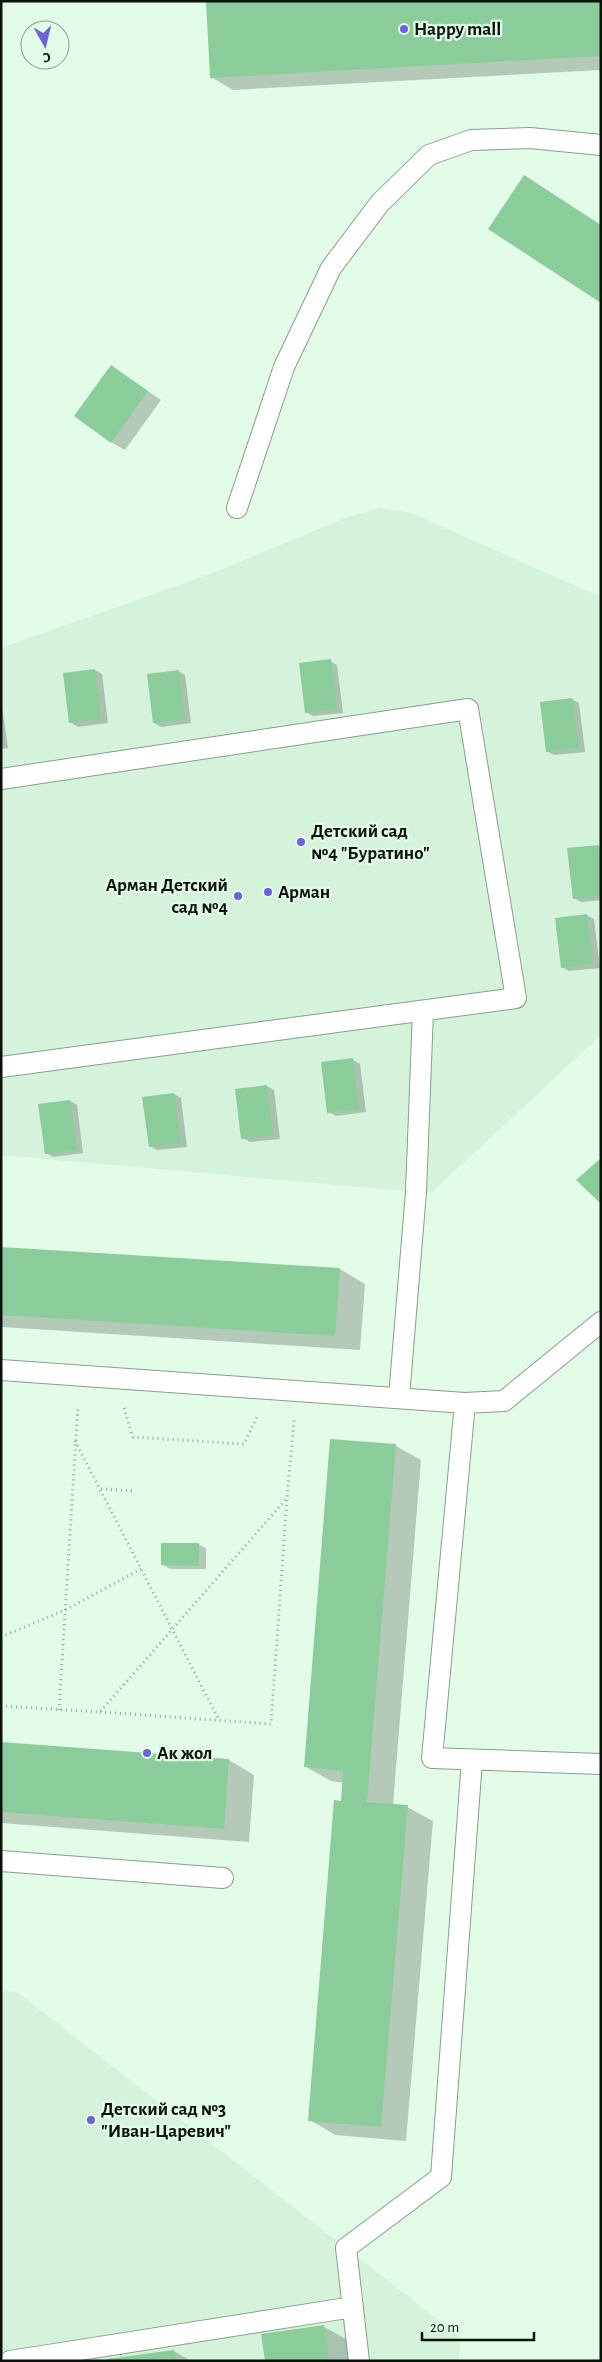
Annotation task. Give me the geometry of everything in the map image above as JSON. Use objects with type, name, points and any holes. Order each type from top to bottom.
[{"type":"lane","points":[[237,508],[284,367],[331,268],[380,203],[429,156],[471,140],[530,138],[601,145]]},
{"type":"lane","points":[[1,778],[468,709],[516,998],[1,1067]]},
{"type":"lane","points":[[399,1397],[416,1192],[423,1011]]},
{"type":"lane","points":[[1,1370],[465,1403],[504,1402],[601,1322]]},
{"type":"lane","points":[[465,1403],[432,1758],[601,1764]]},
{"type":"lane","points":[[359,2361],[346,2248],[441,2177],[472,1760]]},
{"type":"lane","points":[[1,1861],[223,1878]]},
{"type":"lane","points":[[10,2361],[353,2308]]},
{"type":"path","points":[[68,1405],[87,1406]]},
{"type":"path","points":[[59,1710],[78,1405]]},
{"type":"path","points":[[116,1408],[125,1408],[133,1437],[244,1444],[258,1416],[267,1416]]},
{"type":"path","points":[[1,1706],[270,1724],[295,1416],[285,1416]]},
{"type":"path","points":[[75,1441],[219,1720]]},
{"type":"path","points":[[100,1489],[135,1491]]},
{"type":"path","points":[[100,1712],[287,1498]]},
{"type":"path","points":[[1,1637],[65,1610],[141,1569]]},
{"type":"shaded area","name":"Детский сад №4 \"Буратино\"","points":[[380,508],[411,513],[601,597],[601,1035],[432,1192],[1,1155],[1,648],[205,576],[348,517]]},
{"type":"shaded area","name":"Детский сад №3 \"Иван-Царевич\"","points":[[1,1991],[17,1992],[460,2337],[459,2361],[1,2361]]},
{"type":"building","name":"Happy mall","points":[[206,1],[601,1],[601,56],[210,78]]},
{"type":"building","points":[[524,175],[601,225],[601,303],[488,229]]},
{"type":"building","points":[[111,365],[148,391],[111,443],[74,416]]},
{"type":"building","points":[[331,659],[337,709],[305,713],[299,663]]},
{"type":"building","points":[[95,669],[101,719],[69,723],[63,673]]},
{"type":"building","points":[[179,670],[185,720],[153,723],[147,674]]},
{"type":"building","points":[[572,698],[579,748],[546,752],[540,702]]},
{"type":"building","points":[[599,845],[601,895],[573,899],[567,848]]},
{"type":"building","points":[[587,914],[593,964],[561,968],[555,918]]},
{"type":"building","points":[[353,1058],[359,1109],[327,1113],[321,1062]]},
{"type":"building","points":[[267,1085],[273,1135],[241,1139],[235,1089]]},
{"type":"building","points":[[174,1093],[181,1143],[149,1147],[142,1097]]},
{"type":"building","points":[[70,1100],[77,1150],[45,1154],[38,1104]]},
{"type":"building","points":[[601,1158],[601,1204],[576,1180]]},
{"type":"building","points":[[1,1247],[340,1268],[335,1336],[1,1315]]},
{"type":"building","points":[[330,1439],[396,1444],[367,1802],[408,1805],[381,2127],[308,2121],[334,1800],[341,1801],[343,1771],[304,1767]]},
{"type":"building","points":[[161,1543],[199,1543],[199,1566],[161,1565]]},
{"type":"building","points":[[1,1742],[229,1759],[224,1829],[1,1812]]},
{"type":"building","points":[[324,2325],[329,2361],[265,2361],[261,2334]]},
{"type":"building","points":[[174,2350],[176,2361],[107,2361],[107,2359]]},
{"type":"place","name":"Happy mall","points":[[404,29]]},
{"type":"place","name":"Детский сад №4 \"Буратино\"","points":[[301,842]]},
{"type":"place","name":"Арман","points":[[268,892]]},
{"type":"place","name":"Арман Детский сад №4","points":[[238,896]]},
{"type":"place","name":"Ак жол","points":[[147,1753]]},
{"type":"place","name":"Детский сад №3 \"Иван-Царевич\"","points":[[91,2120]]}]
